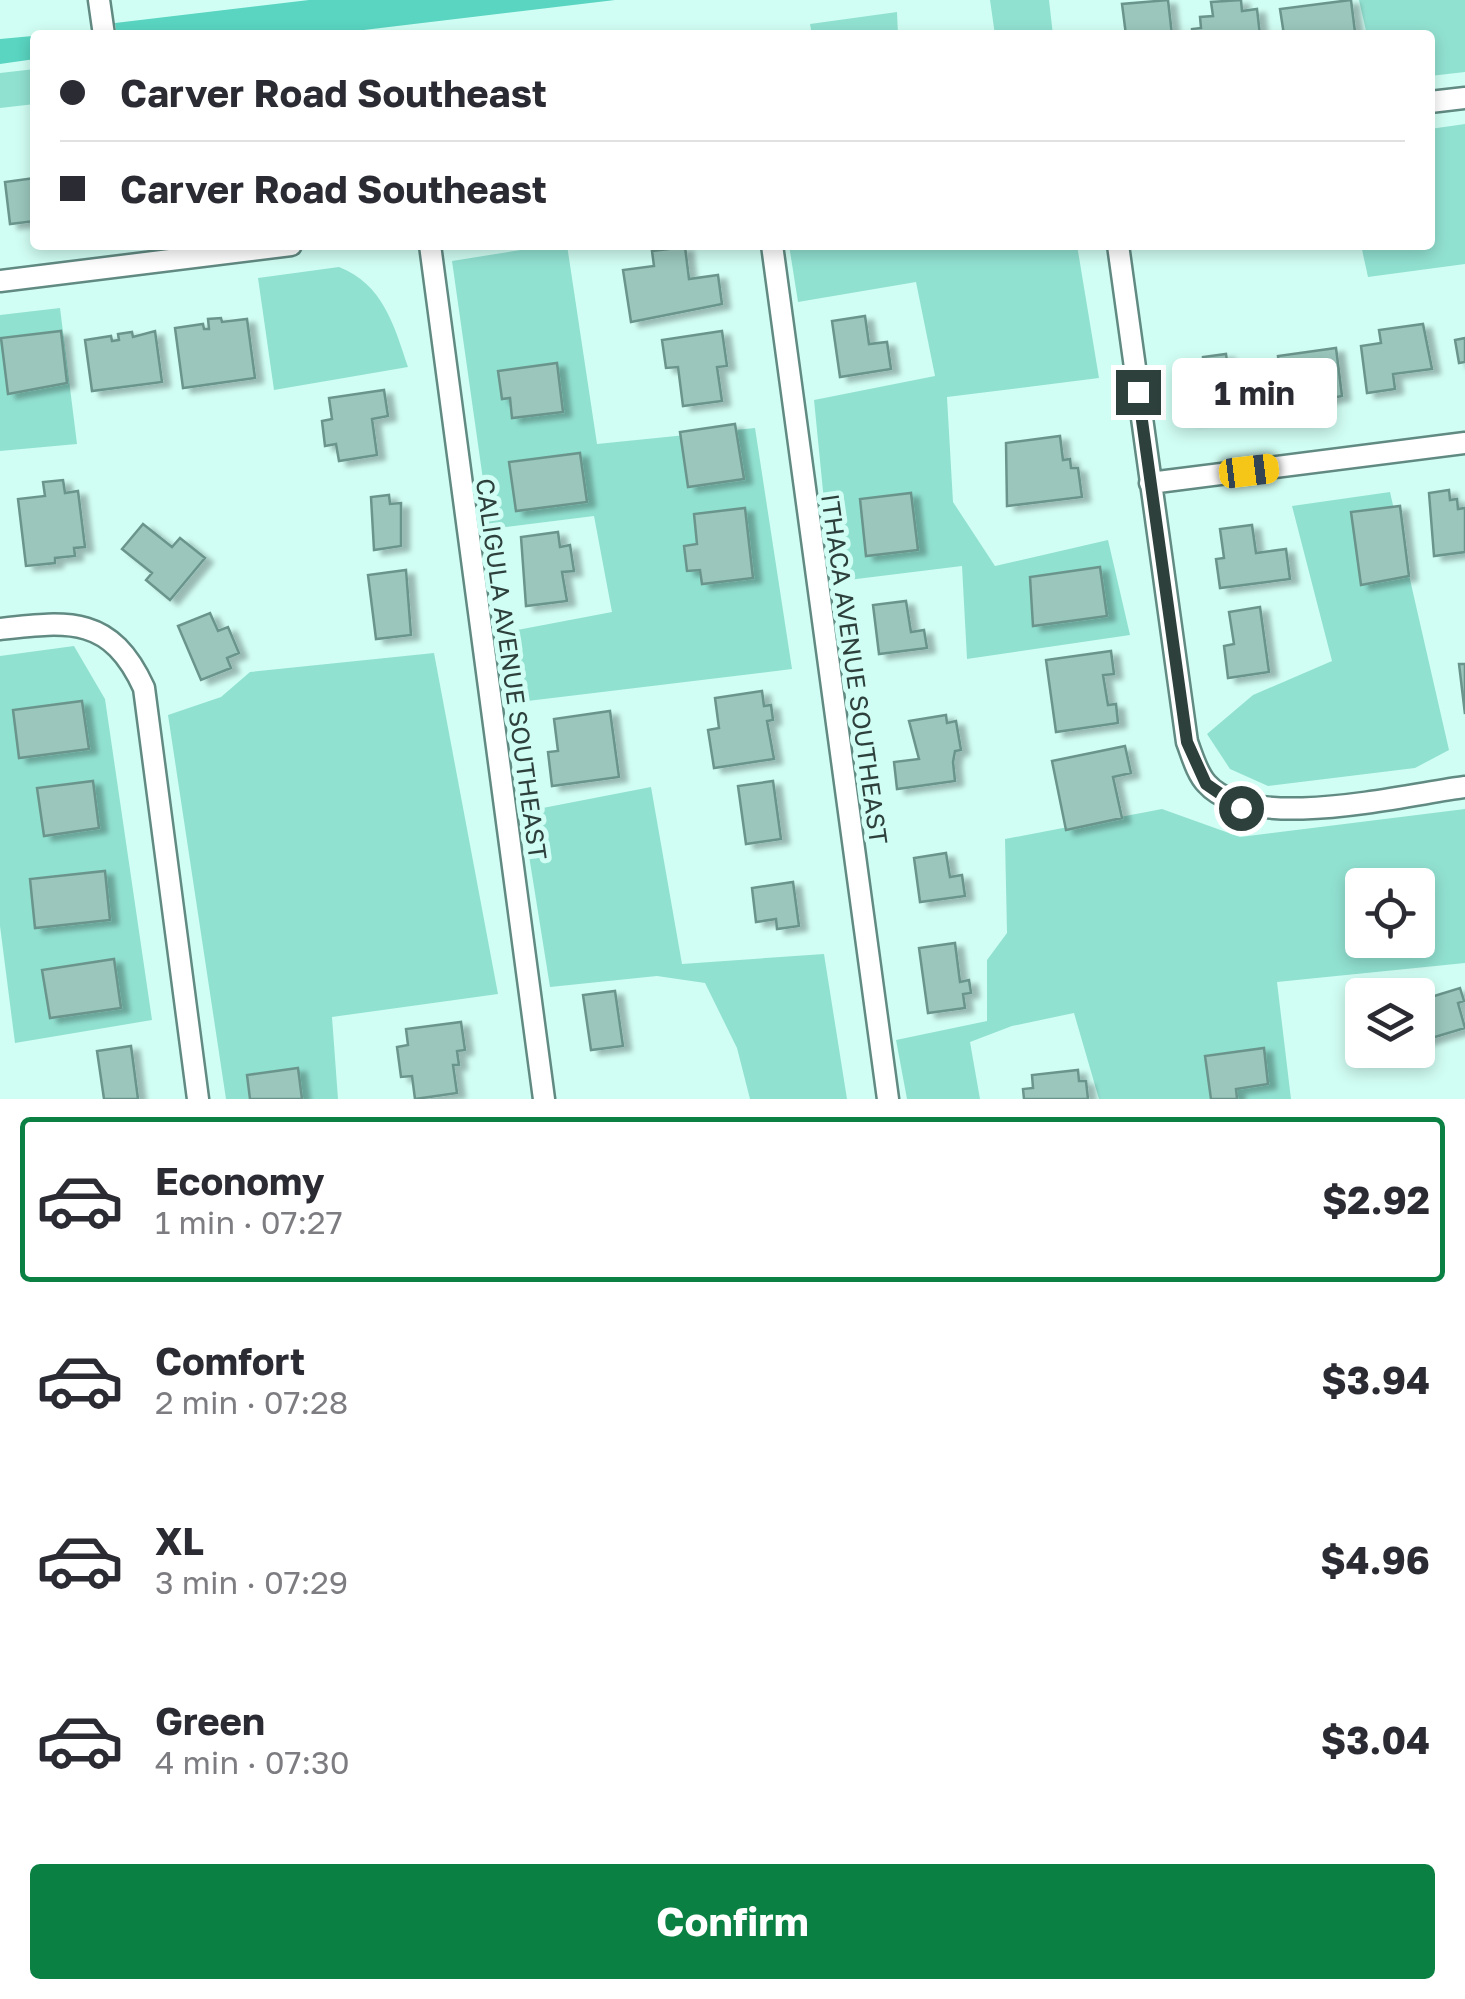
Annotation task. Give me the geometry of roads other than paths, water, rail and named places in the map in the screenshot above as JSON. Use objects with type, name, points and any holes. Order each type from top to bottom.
[{"type":"street","points":[[99,0],[103,30]]},
{"type":"street","points":[[1435,101],[1465,98]]},
{"type":"street","points":[[0,281],[135,255],[213,250]]},
{"type":"street","name":"CALIGULA AVENUE SOUTHEAST","points":[[431,250],[544,1099]]},
{"type":"street","name":"ITHACA AVENUE SOUTHEAST","points":[[773,250],[888,1099]]},
{"type":"street","points":[[1119,250],[1187,742],[1206,784],[1241,808],[1279,811],[1465,787]]},
{"type":"street","points":[[1150,483],[1465,444]]},
{"type":"street","points":[[0,630],[53,623],[92,627],[118,645],[144,688],[198,1099]]}]
